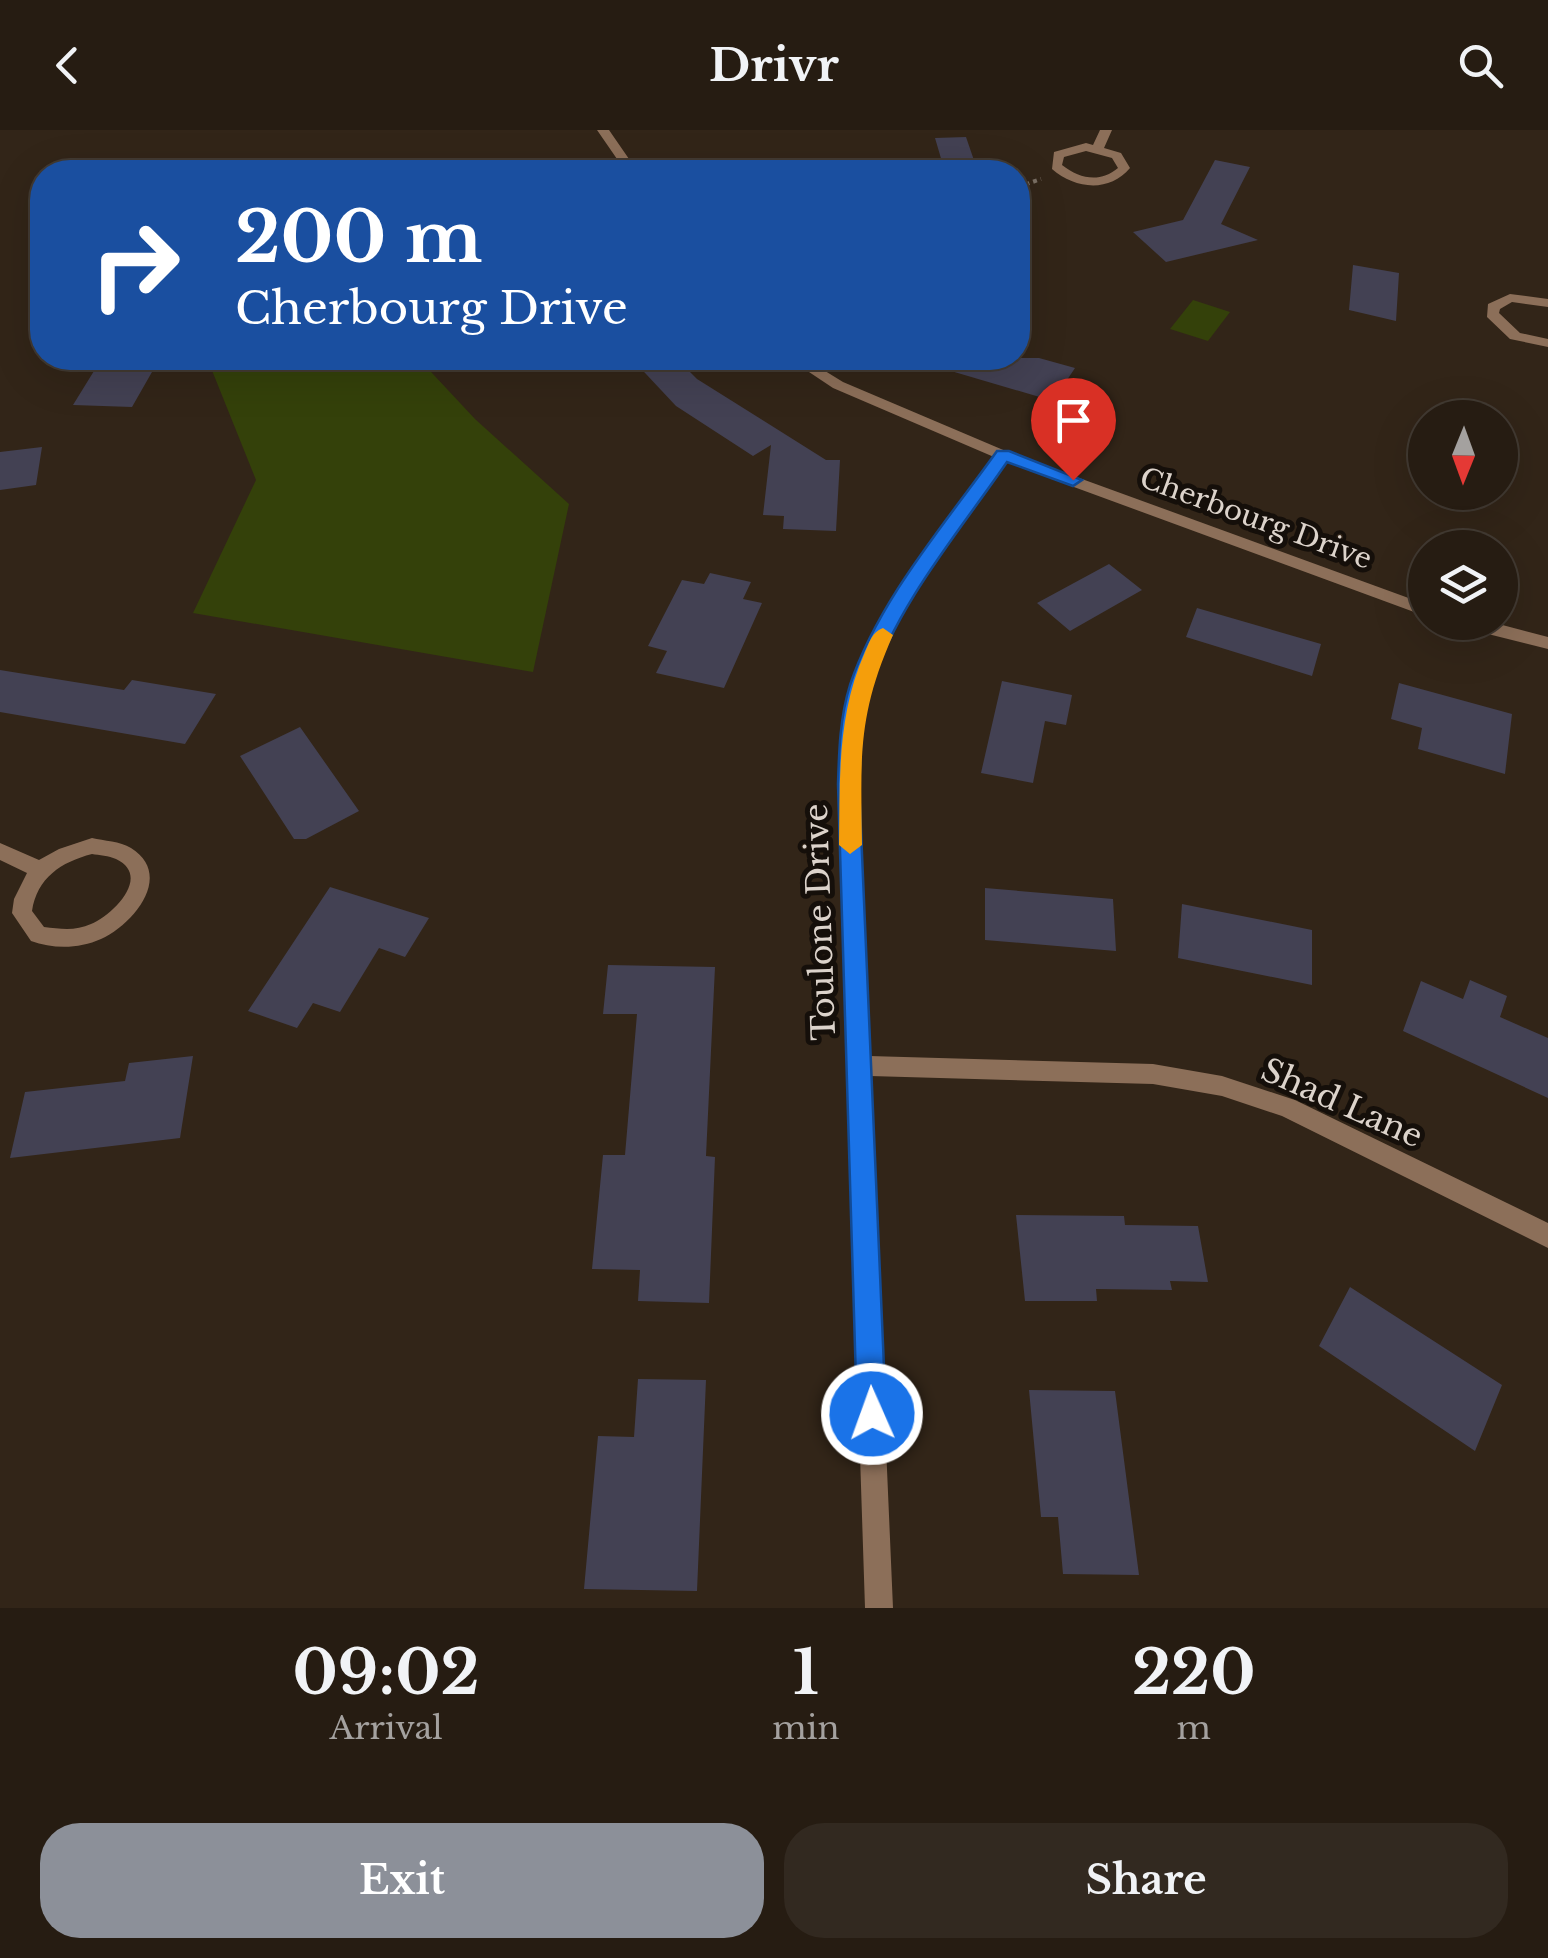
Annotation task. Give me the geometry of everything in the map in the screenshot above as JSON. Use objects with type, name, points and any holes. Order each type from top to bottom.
[{"type":"street","points":[[604,130],[624,160]]},
{"type":"street","points":[[1098,148],[1106,130]]},
{"type":"street","points":[[1098,148],[1123,162],[1121,174],[1104,181],[1080,180],[1056,166],[1054,160],[1065,151],[1098,148]]},
{"type":"street","points":[[1548,303],[1510,298],[1493,307],[1492,314],[1503,330],[1548,343]]},
{"type":"street","name":"Cherbourg Drive","points":[[814,370],[838,385],[1003,455],[1408,604]]},
{"type":"street","name":"Toulone Drive","points":[[879,1608],[848,784],[851,732],[861,684],[904,598],[1003,455]]},
{"type":"street","points":[[1518,636],[1548,643]]},
{"type":"street","points":[[109,847],[134,860],[141,886],[125,915],[110,927],[72,940],[53,940],[38,935],[22,913],[29,884],[40,870],[73,850],[109,847]]},
{"type":"street","points":[[0,851],[40,870]]},
{"type":"street","name":"Shad Lane","points":[[858,1066],[1152,1074],[1222,1086],[1287,1107],[1548,1236]]},
{"type":"green space","points":[[1193,300],[1230,312],[1208,341],[1170,329]]},
{"type":"green space","points":[[212,370],[429,370],[475,419],[569,504],[533,672],[193,613],[256,480]]},
{"type":"building","points":[[966,137],[974,160],[941,160],[935,138]]},
{"type":"building","points":[[1215,160],[1250,167],[1221,224],[1258,240],[1166,262],[1133,232],[1183,220]]},
{"type":"building","points":[[1353,265],[1399,273],[1396,321],[1349,310]]},
{"type":"building","points":[[1030,358],[1075,368],[1053,401],[948,370],[1030,370]]},
{"type":"building","points":[[95,370],[153,370],[132,407],[73,405]]},
{"type":"building","points":[[642,370],[688,370],[826,460],[840,460],[836,531],[783,529],[784,516],[763,515],[771,445],[753,456],[676,406]]},
{"type":"building","points":[[42,447],[36,485],[0,490],[0,452]]},
{"type":"building","points":[[1109,564],[1142,590],[1070,631],[1037,603]]},
{"type":"building","points":[[710,573],[751,582],[743,599],[762,603],[724,688],[656,673],[667,651],[648,646],[682,580],[704,584]]},
{"type":"building","points":[[1197,608],[1321,644],[1312,676],[1186,637]]},
{"type":"building","points":[[0,670],[124,690],[132,680],[216,694],[185,744],[0,712]]},
{"type":"building","points":[[1002,681],[1072,695],[1066,725],[1045,721],[1033,783],[981,773]]},
{"type":"building","points":[[1399,683],[1512,714],[1505,774],[1418,749],[1422,728],[1391,719]]},
{"type":"building","points":[[300,727],[359,811],[306,839],[294,839],[240,756]]},
{"type":"building","points":[[330,887],[429,918],[405,957],[379,948],[340,1012],[313,1003],[297,1028],[248,1011]]},
{"type":"building","points":[[985,888],[1113,899],[1116,951],[985,940]]},
{"type":"building","points":[[1182,904],[1312,930],[1312,985],[1178,958]]},
{"type":"building","points":[[608,965],[715,967],[706,1156],[715,1157],[709,1303],[638,1301],[640,1270],[592,1269],[603,1155],[625,1155],[637,1014],[603,1014]]},
{"type":"building","points":[[1470,980],[1507,996],[1500,1017],[1548,1038],[1548,1098],[1403,1031],[1421,981],[1463,999]]},
{"type":"building","points":[[193,1056],[180,1138],[10,1158],[25,1092],[125,1081],[129,1063]]},
{"type":"building","points":[[1016,1215],[1124,1216],[1125,1225],[1198,1226],[1208,1282],[1170,1281],[1172,1290],[1096,1289],[1097,1301],[1025,1301]]},
{"type":"building","points":[[1350,1287],[1502,1385],[1475,1451],[1319,1346]]},
{"type":"building","points":[[638,1379],[706,1380],[697,1591],[584,1589],[598,1436],[634,1437]]},
{"type":"building","points":[[1029,1390],[1115,1391],[1139,1575],[1063,1574],[1058,1517],[1041,1517]]},
{"type":"slow traffic","points":[[850,845],[851,732],[861,684],[883,635]]},
{"type":"route","points":[[872,1414],[848,784],[851,732],[861,684],[904,598],[1003,455],[1073,480]]}]
